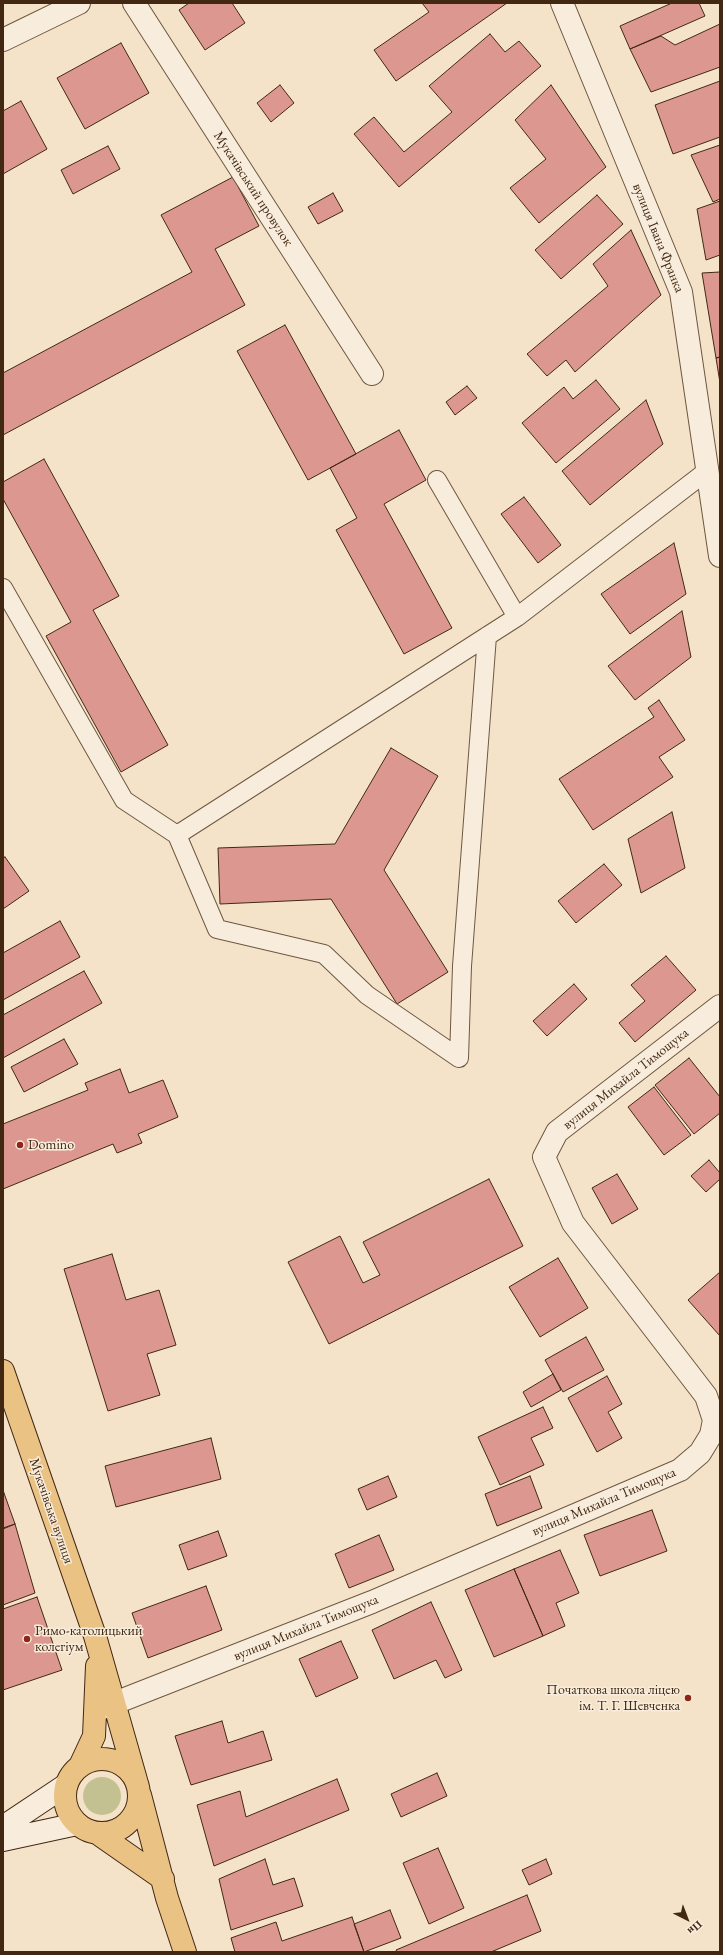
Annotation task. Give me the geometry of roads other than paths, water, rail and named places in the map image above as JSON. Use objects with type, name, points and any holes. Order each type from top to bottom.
[{"type":"highway","name":"Мукачівська вулиця","points":[[3,1371],[95,1636],[104,1708],[138,1788],[184,1952]]},
{"type":"highway","name":"Мукачівська вулиця","points":[[80,1766],[94,1736],[104,1708]]},
{"type":"highway","points":[[100,1758],[112,1759],[126,1767],[138,1788],[138,1808],[132,1820],[122,1828],[110,1833],[88,1831],[77,1824],[66,1808],[64,1796],[66,1785],[71,1774],[80,1766],[89,1760],[100,1758]]},
{"type":"highway","points":[[97,1833],[163,1879]]},
{"type":"street","points":[[3,40],[79,3]]},
{"type":"street","name":"Мукачівський провулок","points":[[134,3],[372,374]]},
{"type":"street","name":"вулиця Івана Франка","points":[[562,3],[681,292],[720,556]]},
{"type":"street","name":"вулиця Михайла Тимощука","points":[[104,1708],[394,1593],[680,1470],[700,1452],[710,1434],[714,1420],[706,1396],[573,1223],[544,1157],[557,1132],[720,1006]]},
{"type":"street","points":[[3,1827],[66,1785]]},
{"type":"street","points":[[3,1840],[77,1824]]},
{"type":"lane","points":[[177,835],[517,617],[708,471]]},
{"type":"lane","points":[[437,480],[517,617]]},
{"type":"lane","points":[[3,588],[124,800],[177,835],[217,929],[324,954],[367,995],[459,1058],[462,966],[487,636]]},
{"type":"place","name":"Domino","points":[[20,1145]]},
{"type":"place","name":"Римо-католицький колегіум","points":[[27,1639]]},
{"type":"place","name":"Початкова школа ліцею ім. Т. Г. Шевченка","points":[[688,1698]]}]
